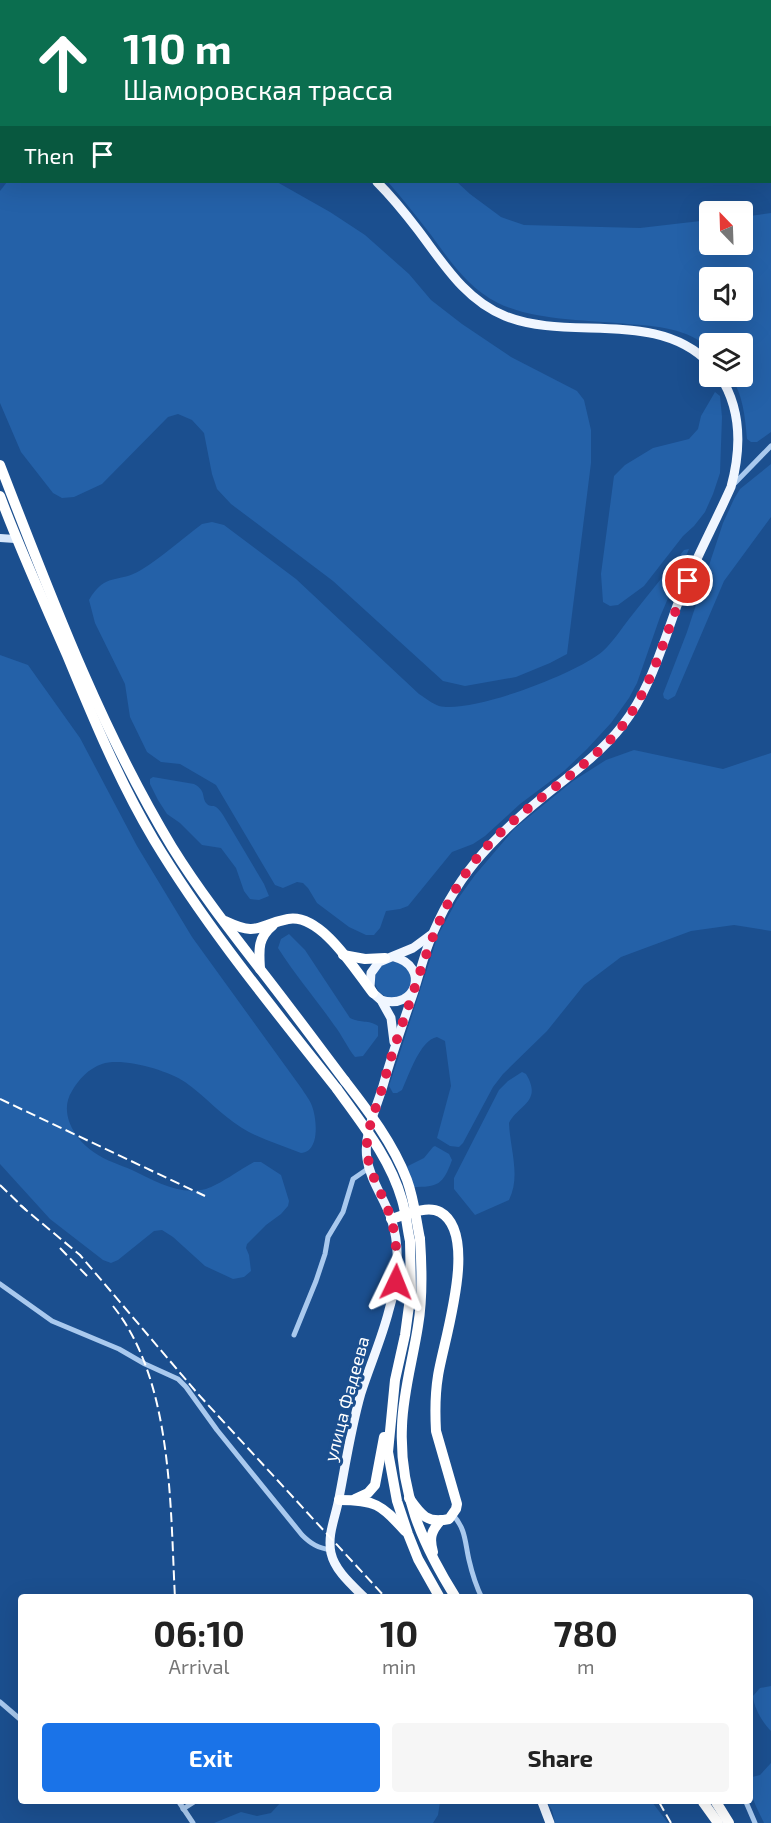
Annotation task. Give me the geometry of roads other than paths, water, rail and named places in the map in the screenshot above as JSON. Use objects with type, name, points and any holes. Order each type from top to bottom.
[{"type":"highway","points":[[0,465],[50,591],[112,736],[171,845],[191,877],[261,969],[341,1085],[388,1166],[402,1200],[422,1266],[419,1324],[407,1381],[402,1428],[405,1474],[409,1498],[421,1534],[438,1570],[453,1594]]},
{"type":"highway","points":[[0,496],[15,538],[102,740],[153,838],[227,949],[341,1085]]},
{"type":"highway","points":[[222,920],[250,930],[288,919],[307,921],[317,927],[344,955],[377,997]]},
{"type":"highway","points":[[261,969],[260,942],[267,930],[275,923]]},
{"type":"highway","points":[[344,955],[364,959],[389,958]]},
{"type":"highway","points":[[391,1219],[429,1209],[440,1212],[452,1225],[458,1246],[456,1296],[438,1374],[435,1419],[439,1445],[457,1504],[449,1519],[433,1520],[423,1516],[409,1498]]},
{"type":"highway","points":[[415,1240],[411,1292],[395,1380],[389,1429],[389,1460],[397,1501],[408,1534],[418,1559],[438,1594]]},
{"type":"highway","points":[[355,1499],[368,1493],[375,1485],[382,1440],[389,1429]]},
{"type":"highway","points":[[339,1500],[355,1499],[378,1505],[388,1512],[408,1534]]},
{"type":"highway","points":[[438,1570],[430,1535],[441,1520]]},
{"type":"highway","points":[[704,1804],[718,1823]]},
{"type":"highway","points":[[717,1804],[729,1823]]},
{"type":"main road","points":[[378,183],[394,199],[461,286],[493,310],[533,324],[640,331],[658,335],[678,342],[699,356]]},
{"type":"main road","points":[[369,1168],[367,1158],[370,1127],[394,1046],[434,932],[454,890],[471,865],[494,840],[518,817],[592,757],[621,728],[634,710],[657,662],[683,592],[731,487],[737,453],[738,424],[732,399],[726,387]]},
{"type":"main road","points":[[0,538],[15,538]]},
{"type":"main road","points":[[394,1046],[392,1024],[369,980],[371,973],[374,966],[413,948],[434,932]]},
{"type":"main road","points":[[377,997],[391,1003],[401,1002],[410,996],[415,987],[414,970],[409,963],[402,959],[389,958]]},
{"type":"main road","name":"улица Фадеева","points":[[331,1550],[330,1535],[339,1500],[349,1442],[362,1393],[388,1316],[396,1282],[398,1252],[391,1219],[369,1168]]},
{"type":"main road","points":[[331,1550],[342,1574],[361,1594]]},
{"type":"main road","points":[[543,1804],[550,1823]]},
{"type":"street","points":[[731,487],[771,446]]},
{"type":"street","points":[[294,1335],[316,1281],[328,1237],[343,1212],[353,1179],[369,1168]]},
{"type":"street","points":[[0,1284],[52,1321],[119,1349],[178,1379],[302,1535],[318,1548],[331,1550]]},
{"type":"street","points":[[453,1515],[465,1534],[469,1561],[480,1594]]},
{"type":"street","points":[[0,1702],[18,1717]]},
{"type":"street","points":[[180,1804],[193,1823]]},
{"type":"street","points":[[183,1809],[191,1804]]},
{"type":"street","points":[[747,1804],[755,1823]]},
{"type":"railway","points":[[0,1099],[205,1196]]},
{"type":"railway","points":[[0,1185],[26,1210]]},
{"type":"railway","points":[[20,1205],[80,1255],[198,1394],[382,1594]]},
{"type":"railway","points":[[60,1248],[89,1278]]},
{"type":"railway","points":[[113,1306],[133,1336],[147,1370],[158,1407],[169,1485],[175,1594]]},
{"type":"railway","points":[[660,1804],[671,1823]]}]
